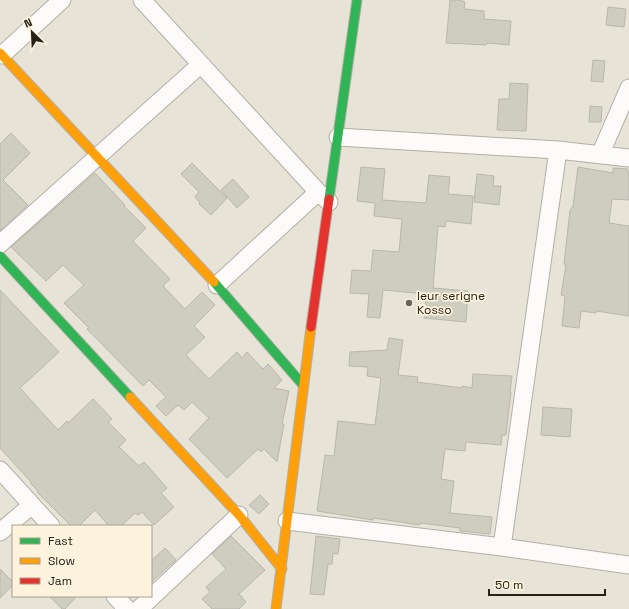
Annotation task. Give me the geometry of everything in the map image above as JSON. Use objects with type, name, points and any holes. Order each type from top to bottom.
[{"type":"street","points":[[62,0],[1,54],[217,284],[303,385]]},
{"type":"street","points":[[142,0],[200,65],[323,197]]},
{"type":"street","points":[[276,609],[303,385],[323,197],[338,137],[357,0]]},
{"type":"street","points":[[0,244],[200,65]]},
{"type":"street","points":[[600,155],[629,88]]},
{"type":"street","points":[[338,137],[558,150],[629,158]]},
{"type":"street","points":[[502,547],[558,150]]},
{"type":"street","points":[[217,284],[323,197]]},
{"type":"street","points":[[0,256],[239,515],[282,569]]},
{"type":"street","points":[[0,470],[50,525]]},
{"type":"street","points":[[0,532],[32,505]]},
{"type":"street","points":[[152,597],[239,515]]},
{"type":"street","points":[[287,521],[502,547],[629,565]]},
{"type":"street","points":[[116,597],[127,609]]},
{"type":"street","points":[[139,609],[152,597]]},
{"type":"building","points":[[450,0],[462,0],[465,2],[464,9],[484,11],[484,19],[511,21],[509,45],[487,43],[486,45],[446,43]]},
{"type":"building","points":[[608,7],[626,9],[624,27],[606,25]]},
{"type":"building","points":[[593,60],[605,61],[603,82],[591,81]]},
{"type":"building","points":[[510,83],[528,84],[526,131],[497,130],[499,99],[509,99]]},
{"type":"building","points":[[590,106],[602,107],[601,122],[589,122]]},
{"type":"building","points":[[11,133],[30,153],[3,180],[28,205],[0,231],[0,144]]},
{"type":"building","points":[[192,163],[227,198],[211,215],[199,204],[200,203],[195,197],[199,192],[181,174]]},
{"type":"building","points":[[361,167],[385,169],[382,200],[426,203],[429,175],[450,177],[448,194],[473,196],[471,224],[446,221],[445,227],[438,226],[433,288],[468,291],[466,322],[424,318],[426,294],[383,290],[380,318],[367,317],[369,294],[350,293],[352,270],[371,271],[373,250],[399,252],[402,219],[374,216],[375,203],[357,201]]},
{"type":"building","points":[[578,167],[613,173],[613,168],[628,169],[627,171],[629,171],[629,200],[612,199],[609,223],[629,226],[629,316],[596,311],[596,313],[581,311],[579,328],[562,326],[565,296],[561,295],[566,265],[564,264],[570,210],[573,206]]},
{"type":"building","points":[[95,173],[146,228],[133,241],[170,279],[163,286],[185,309],[202,292],[215,305],[194,326],[205,337],[186,355],[209,379],[237,352],[242,358],[247,352],[263,369],[268,364],[282,380],[274,388],[289,391],[282,424],[284,424],[277,462],[264,449],[261,452],[258,449],[227,478],[189,439],[209,418],[192,402],[184,410],[178,405],[166,416],[156,406],[166,397],[149,380],[143,386],[87,329],[89,328],[64,303],[84,285],[63,265],[46,281],[11,247]]},
{"type":"building","points":[[477,174],[494,176],[493,186],[501,186],[499,205],[474,202]]},
{"type":"building","points":[[233,179],[249,197],[237,208],[221,190]]},
{"type":"building","points":[[0,290],[59,352],[20,388],[58,430],[67,421],[68,423],[93,399],[112,419],[108,422],[126,440],[119,447],[139,466],[144,462],[167,488],[161,493],[174,507],[154,525],[142,512],[138,515],[135,513],[122,525],[108,525],[95,510],[80,525],[70,525],[37,492],[38,491],[30,483],[31,482],[0,448]]},
{"type":"building","points":[[389,338],[403,340],[398,375],[418,377],[417,382],[472,388],[473,374],[512,376],[506,435],[502,435],[501,445],[466,442],[465,451],[445,449],[441,479],[454,481],[450,513],[492,517],[490,534],[460,531],[460,528],[420,523],[420,525],[373,518],[373,520],[317,511],[325,455],[334,456],[338,421],[375,425],[381,378],[367,376],[368,367],[349,366],[350,352],[387,350]]},
{"type":"building","points":[[543,407],[572,409],[570,437],[541,435]]},
{"type":"building","points":[[260,495],[269,504],[259,514],[249,505]]},
{"type":"building","points":[[231,536],[265,570],[239,594],[246,602],[239,609],[212,609],[202,599],[210,592],[206,587],[226,569],[212,554]]},
{"type":"building","points":[[316,536],[340,539],[338,554],[333,553],[332,564],[328,564],[324,595],[310,594]]},
{"type":"building","points":[[165,548],[176,560],[152,581],[152,560]]},
{"type":"building","points":[[0,569],[12,581],[12,586],[0,598]]},
{"type":"building","points":[[50,597],[76,597],[65,609],[62,609]]},
{"type":"traffic: fast","points":[[329,199],[357,0]]},
{"type":"traffic: fast","points":[[0,256],[130,397]]},
{"type":"traffic: fast","points":[[214,282],[303,385]]},
{"type":"traffic: slow","points":[[0,53],[214,282]]},
{"type":"traffic: slow","points":[[276,609],[311,327]]},
{"type":"traffic: slow","points":[[130,397],[239,515],[282,569]]},
{"type":"traffic: jam","points":[[311,327],[329,199]]},
{"type":"place","name":"leur serigne Kosso","points":[[409,303]]}]
